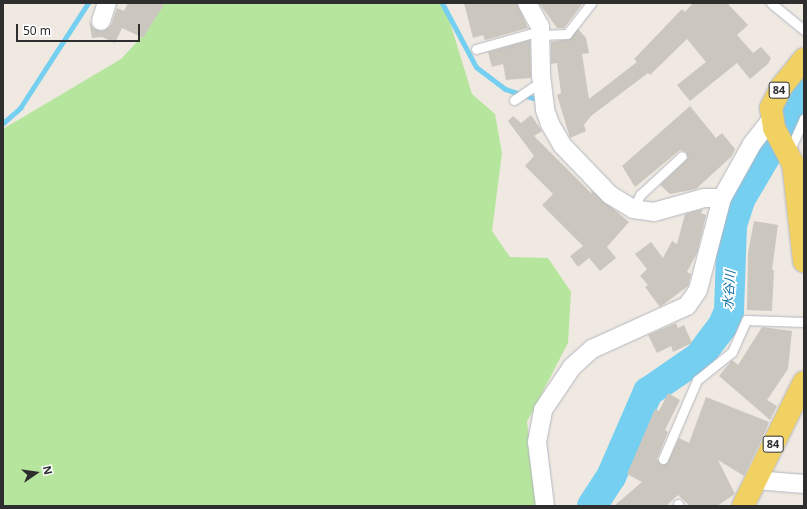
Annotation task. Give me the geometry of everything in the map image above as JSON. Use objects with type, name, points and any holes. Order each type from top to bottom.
[{"type":"main road","name":"84","points":[[772,123],[775,98],[804,59]]},
{"type":"main road","points":[[772,123],[788,151],[801,201],[804,261]]},
{"type":"main road","name":"84","points":[[743,506],[804,382]]},
{"type":"street","points":[[101,21],[107,3]]},
{"type":"street","points":[[527,3],[540,33],[545,110],[562,145],[610,195],[633,209],[654,212],[704,198],[722,198]]},
{"type":"street","points":[[545,506],[537,442],[543,410],[572,368],[592,349],[687,306],[698,290],[722,198],[752,144],[772,123]]},
{"type":"street","points":[[755,480],[804,484]]},
{"type":"lane","points":[[476,49],[540,33],[567,34],[591,3]]},
{"type":"lane","points":[[771,3],[804,30]]},
{"type":"lane","points":[[514,100],[542,81]]},
{"type":"lane","points":[[788,151],[804,118]]},
{"type":"lane","points":[[633,209],[640,195],[682,156]]},
{"type":"lane","points":[[663,459],[697,380],[732,352],[746,320],[804,322]]},
{"type":"green space","points":[[160,3],[444,3],[472,94],[495,114],[502,153],[492,231],[510,257],[548,258],[571,292],[568,343],[527,422],[534,481],[542,506],[3,506],[3,129],[121,59],[148,30]]},
{"type":"building","points":[[128,3],[165,3],[143,38],[122,28],[115,43],[102,37],[92,38],[89,20],[93,28],[103,31],[111,25],[117,8],[124,11]]},
{"type":"building","points":[[464,3],[517,3],[528,28],[485,40],[483,35],[473,38]]},
{"type":"building","points":[[539,3],[583,3],[564,28],[557,28]]},
{"type":"building","points":[[693,3],[727,3],[748,25],[737,35],[753,53],[761,47],[771,58],[768,64],[750,79],[737,63],[690,101],[677,85],[706,62],[687,39],[650,75],[648,73],[591,116],[584,125],[586,131],[570,138],[557,95],[561,93],[557,63],[551,64],[551,42],[569,39],[578,29],[586,38],[589,53],[582,54],[589,99],[637,62],[634,59],[682,9],[685,12]]},
{"type":"building","points":[[530,40],[531,78],[506,80],[503,64],[492,67],[488,52]]},
{"type":"building","points":[[690,106],[716,138],[722,133],[735,149],[732,156],[696,189],[670,194],[660,185],[688,158],[686,152],[680,150],[635,187],[622,166]]},
{"type":"building","points":[[531,115],[542,131],[534,136],[592,194],[591,190],[629,222],[607,247],[616,258],[600,271],[589,258],[578,267],[570,256],[583,246],[542,205],[553,194],[525,166],[534,156],[508,121],[513,116],[521,123]]},
{"type":"building","points":[[703,209],[701,213],[706,215],[697,253],[687,272],[691,274],[688,286],[660,307],[645,287],[648,285],[640,276],[647,269],[635,254],[651,242],[663,258],[672,241],[677,244],[685,214]]},
{"type":"building","points":[[754,221],[778,225],[772,270],[774,270],[772,311],[747,310],[748,253]]},
{"type":"building","points":[[676,323],[678,328],[684,325],[692,343],[673,352],[671,346],[657,353],[648,335]]},
{"type":"building","points":[[762,327],[792,331],[788,369],[767,400],[777,406],[770,420],[719,376],[732,360],[738,365]]},
{"type":"building","points":[[668,393],[680,400],[665,430],[668,432],[657,459],[661,465],[668,462],[679,438],[689,443],[706,397],[769,422],[744,476],[718,460],[735,494],[717,506],[690,506],[678,495],[666,506],[614,506],[642,482],[627,474],[655,409],[659,411]]},
{"type":"waterway","points":[[3,123],[20,108],[88,3]]},
{"type":"waterway","points":[[442,3],[476,67],[505,89],[541,101]]},
{"type":"waterway","name":"水谷川","points":[[592,506],[611,477],[648,392],[699,357],[722,327],[729,311],[732,225],[741,198],[804,91]]},
{"type":"waterway","points":[[732,188],[747,187]]}]
